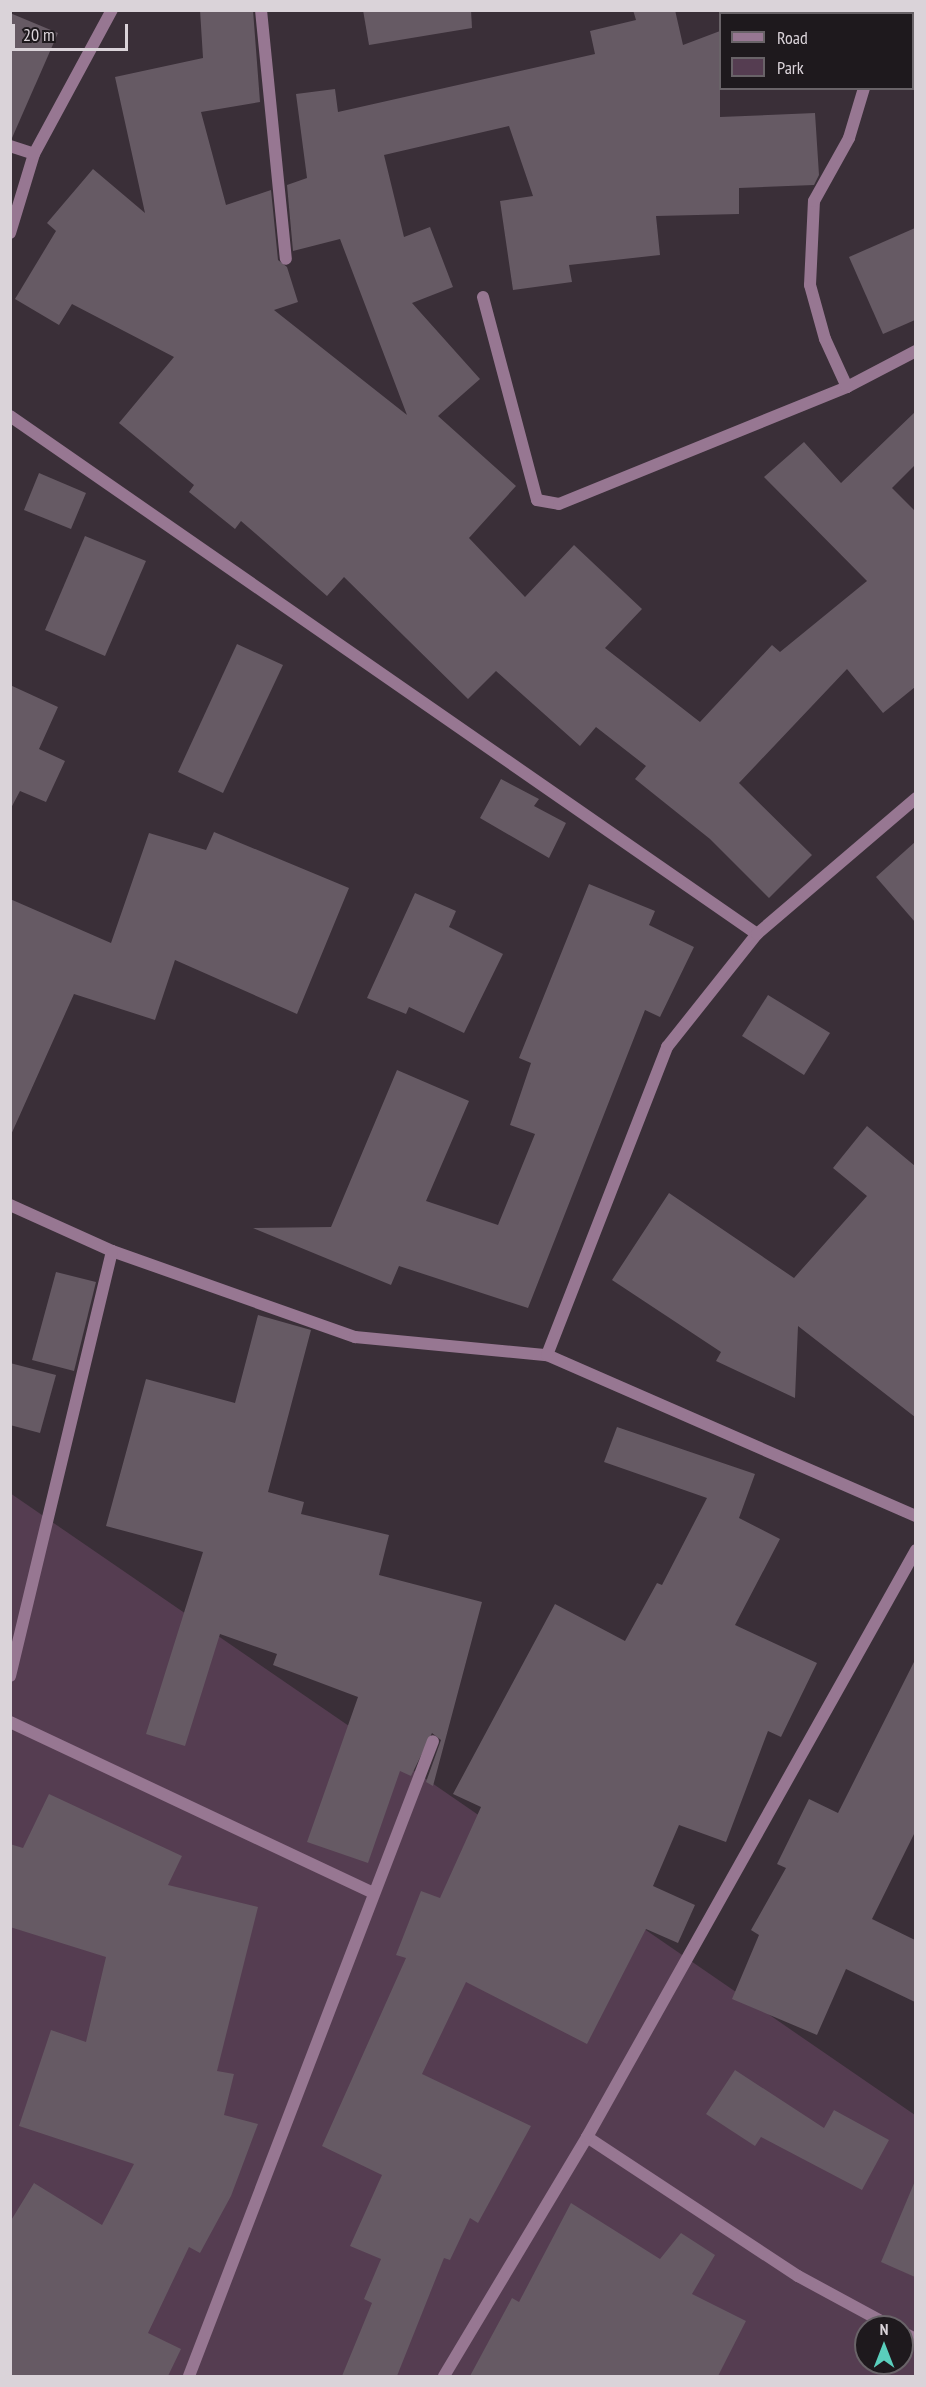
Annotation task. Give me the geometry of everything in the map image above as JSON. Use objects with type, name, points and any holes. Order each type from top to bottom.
[{"type":"street","points":[[10,233],[34,154],[112,10]]},
{"type":"street","points":[[261,10],[286,259]]},
{"type":"street","points":[[847,387],[825,339],[810,285],[813,201],[849,138],[863,90]]},
{"type":"street","points":[[10,146],[34,154]]},
{"type":"street","points":[[483,297],[537,500],[578,500],[847,387],[915,351]]},
{"type":"street","points":[[10,416],[757,934]]},
{"type":"street","points":[[548,1355],[667,1047],[757,934],[915,798]]},
{"type":"street","points":[[10,1205],[112,1251],[355,1337],[548,1355],[915,1516]]},
{"type":"street","points":[[10,1676],[112,1251]]},
{"type":"street","points":[[444,2376],[587,2137],[915,1550]]},
{"type":"street","points":[[10,1722],[371,1892]]},
{"type":"street","points":[[189,2376],[371,1892],[433,1741]]},
{"type":"street","points":[[587,2137],[798,2276],[870,2315]]},
{"type":"green space","points":[[10,1493],[915,2115],[915,2376],[11,2376]]},
{"type":"building","points":[[200,10],[253,10],[260,102],[201,112],[226,205],[271,190],[278,260],[287,267],[298,302],[274,310],[407,415],[340,239],[293,251],[287,185],[307,178],[296,94],[335,89],[338,112],[595,54],[590,31],[636,20],[633,10],[675,10],[683,45],[719,31],[720,117],[815,113],[819,175],[814,185],[739,188],[739,214],[656,216],[660,255],[569,265],[572,282],[513,290],[500,201],[533,196],[509,126],[384,155],[404,237],[430,227],[453,287],[412,303],[480,379],[438,416],[516,486],[469,538],[525,597],[574,545],[642,609],[605,648],[700,722],[772,645],[780,652],[867,581],[764,477],[804,442],[841,483],[915,412],[915,465],[892,488],[915,511],[915,687],[883,713],[847,669],[739,783],[812,855],[769,898],[710,839],[635,779],[646,766],[596,727],[580,746],[496,671],[468,699],[344,577],[327,596],[241,521],[235,529],[189,492],[194,485],[119,423],[174,357],[72,304],[59,325],[15,299],[56,231],[47,223],[93,169],[145,213],[115,77],[203,58]]},
{"type":"building","points":[[363,10],[471,10],[472,28],[369,45]]},
{"type":"building","points":[[10,13],[58,33],[12,138],[10,138]]},
{"type":"building","points":[[915,228],[915,320],[883,334],[849,257]]},
{"type":"building","points":[[39,473],[86,493],[71,529],[24,510]]},
{"type":"building","points":[[85,536],[146,561],[105,656],[45,630]]},
{"type":"building","points":[[237,644],[283,665],[223,793],[178,772]]},
{"type":"building","points":[[10,685],[58,707],[39,749],[65,761],[46,802],[20,791],[10,810]]},
{"type":"building","points":[[501,779],[539,799],[534,806],[566,823],[549,858],[480,818]]},
{"type":"building","points":[[214,832],[349,888],[297,1014],[175,960],[155,1020],[74,994],[10,1137],[10,899],[111,943],[149,833],[206,850]]},
{"type":"building","points":[[915,842],[915,922],[876,877]]},
{"type":"building","points":[[589,884],[655,911],[649,925],[694,947],[660,1017],[645,1010],[528,1308],[399,1266],[391,1285],[253,1228],[331,1227],[397,1070],[469,1101],[426,1201],[498,1225],[535,1134],[510,1125],[531,1063],[519,1058]]},
{"type":"building","points":[[415,893],[456,911],[449,927],[503,954],[464,1033],[409,1007],[406,1014],[367,998]]},
{"type":"building","points":[[768,995],[830,1033],[804,1075],[742,1036]]},
{"type":"building","points":[[867,1126],[915,1166],[915,1417],[798,1326],[795,1398],[716,1361],[721,1352],[612,1280],[669,1193],[794,1278],[867,1196],[833,1168]]},
{"type":"building","points":[[56,1272],[96,1282],[74,1371],[32,1360]]},
{"type":"building","points":[[258,1315],[311,1330],[268,1492],[304,1502],[301,1514],[389,1535],[379,1575],[482,1602],[433,1786],[426,1782],[441,1740],[432,1733],[411,1776],[400,1771],[368,1863],[307,1842],[358,1697],[273,1665],[277,1654],[220,1634],[185,1746],[146,1734],[203,1552],[106,1526],[146,1379],[235,1403]]},
{"type":"building","points":[[10,1363],[56,1375],[40,1433],[10,1425]]},
{"type":"building","points":[[617,1427],[755,1474],[739,1518],[780,1539],[735,1625],[817,1663],[781,1737],[768,1731],[726,1842],[679,1825],[653,1886],[695,1905],[678,1943],[646,1929],[587,2044],[466,1982],[422,2074],[531,2126],[478,2223],[470,2218],[450,2260],[444,2258],[397,2376],[342,2376],[372,2303],[364,2299],[381,2259],[350,2246],[382,2175],[322,2146],[406,1958],[396,1955],[421,1891],[440,1898],[481,1807],[453,1794],[555,1604],[625,1641],[657,1583],[662,1585],[707,1498],[604,1462]]},
{"type":"building","points":[[915,1660],[915,1832],[872,1919],[915,1940],[915,2002],[846,1969],[817,2035],[732,1999],[759,1935],[751,1930],[786,1868],[777,1864],[809,1799],[838,1813]]},
{"type":"building","points":[[49,1794],[182,1856],[168,1885],[258,1907],[217,2071],[234,2074],[224,2115],[258,2124],[231,2196],[200,2253],[189,2247],[148,2333],[181,2349],[168,2376],[10,2376],[10,2222],[34,2183],[102,2225],[134,2164],[19,2126],[51,2030],[86,2042],[106,1957],[10,1927],[10,1844],[23,1848]]},
{"type":"building","points":[[735,2070],[824,2128],[834,2110],[889,2140],[862,2190],[761,2137],[755,2146],[706,2114]]},
{"type":"building","points":[[915,2181],[915,2277],[881,2262]]},
{"type":"building","points":[[571,2203],[660,2259],[681,2233],[715,2255],[692,2294],[746,2321],[718,2376],[470,2376],[512,2298],[519,2302]]}]
